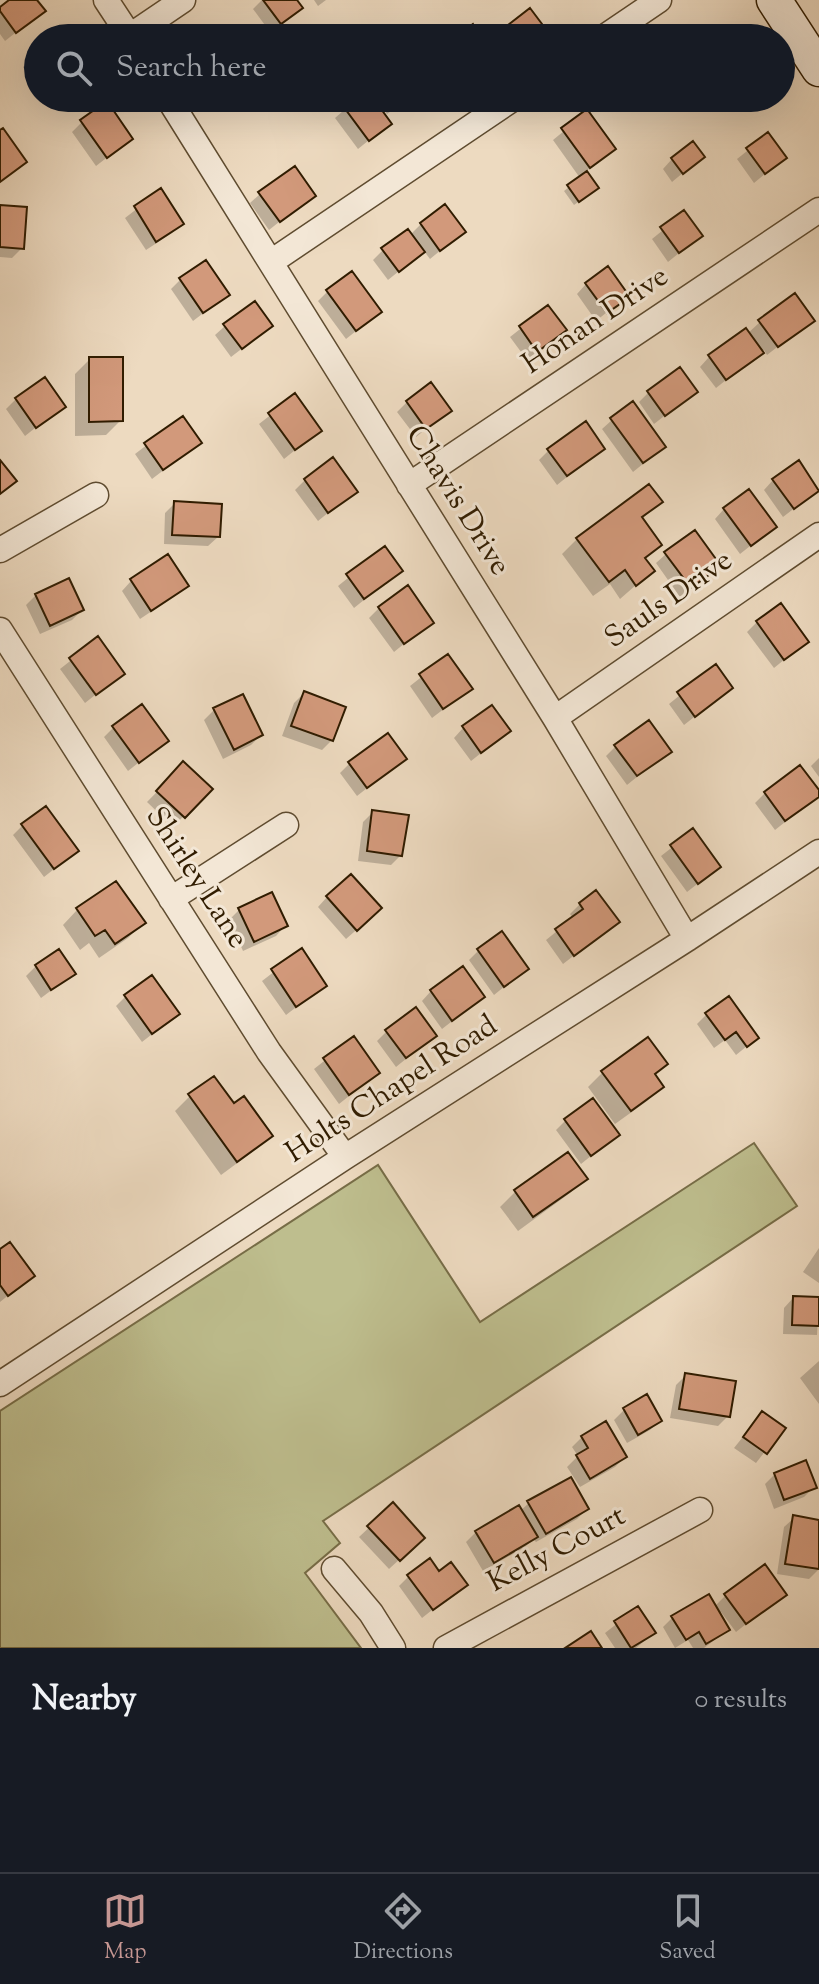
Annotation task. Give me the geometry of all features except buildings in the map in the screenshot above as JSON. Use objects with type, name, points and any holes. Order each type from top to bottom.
[{"type":"street","points":[[106,0],[122,24]]},
{"type":"street","points":[[149,24],[183,0]]},
{"type":"street","points":[[624,24],[659,0]]},
{"type":"street","points":[[774,0],[790,24]]},
{"type":"street","points":[[795,32],[819,69]]},
{"type":"street","name":"Chavis Drive","points":[[177,112],[555,718],[687,939]]},
{"type":"street","points":[[271,262],[493,112]]},
{"type":"street","name":"Honan Drive","points":[[409,485],[819,210]]},
{"type":"street","points":[[0,550],[96,495]]},
{"type":"street","name":"Sauls Drive","points":[[555,718],[819,535]]},
{"type":"street","name":"Shirley Lane","points":[[0,630],[269,1052],[345,1157]]},
{"type":"street","points":[[171,899],[286,825]]},
{"type":"street","name":"Holts Chapel Road","points":[[3,1376],[819,852]]},
{"type":"street","name":"Kelly Court","points":[[446,1648],[700,1510]]},
{"type":"street","points":[[334,1569],[371,1613],[393,1648]]},
{"type":"green space","points":[[754,1143],[797,1206],[323,1521],[340,1543],[305,1573],[361,1648],[0,1648],[0,1411],[378,1165],[480,1322]]}]
